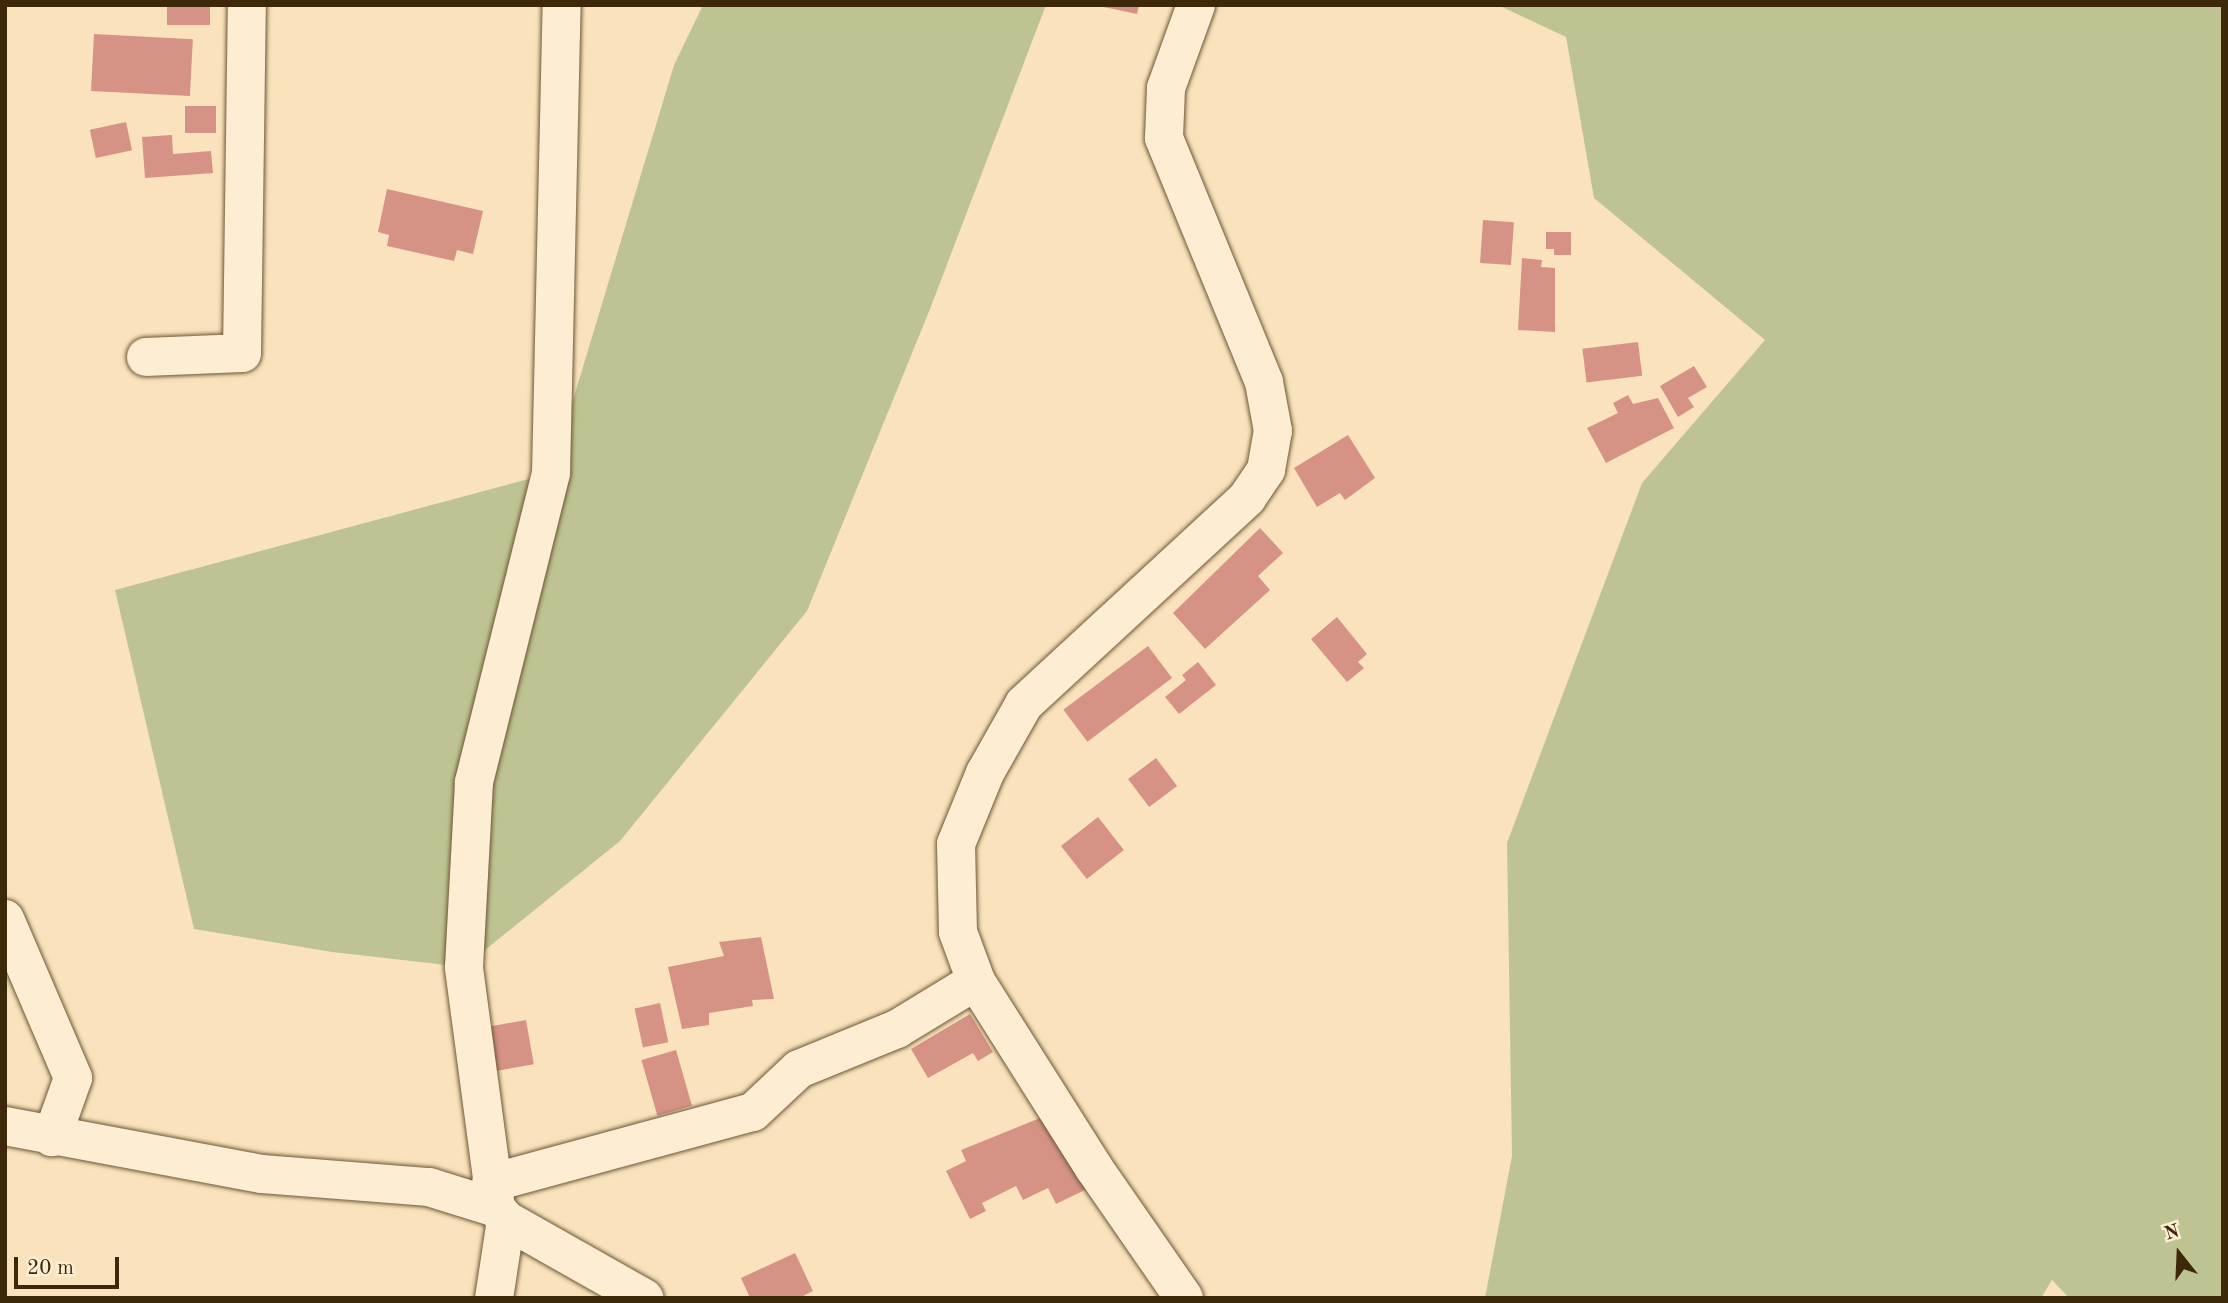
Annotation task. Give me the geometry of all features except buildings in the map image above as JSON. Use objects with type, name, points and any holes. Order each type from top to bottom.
[{"type":"street","points":[[146,357],[242,353],[247,5]]},
{"type":"street","points":[[494,1298],[498,1204],[464,967],[474,782],[551,473],[562,5]]},
{"type":"street","points":[[1184,1298],[1094,1168],[976,981],[958,932],[956,844],[985,773],[1024,704],[1247,498],[1266,470],[1273,431],[1264,382],[1164,138],[1166,88],[1196,5]]},
{"type":"street","points":[[5,919],[73,1078],[52,1137]]},
{"type":"street","points":[[498,1204],[753,1112],[799,1069],[897,1029],[976,981]]},
{"type":"street","points":[[5,1126],[52,1137],[262,1174],[429,1187],[498,1204],[644,1298]]},
{"type":"green space","points":[[703,5],[1046,5],[930,309],[807,611],[620,841],[464,967],[332,952],[194,929],[115,590],[551,473],[674,65]]},
{"type":"green space","points":[[1498,5],[2223,5],[2223,1298],[2069,1298],[2052,1280],[2041,1298],[1485,1298],[1512,1156],[1507,843],[1642,483],[1765,340],[1594,198],[1566,37]]}]
